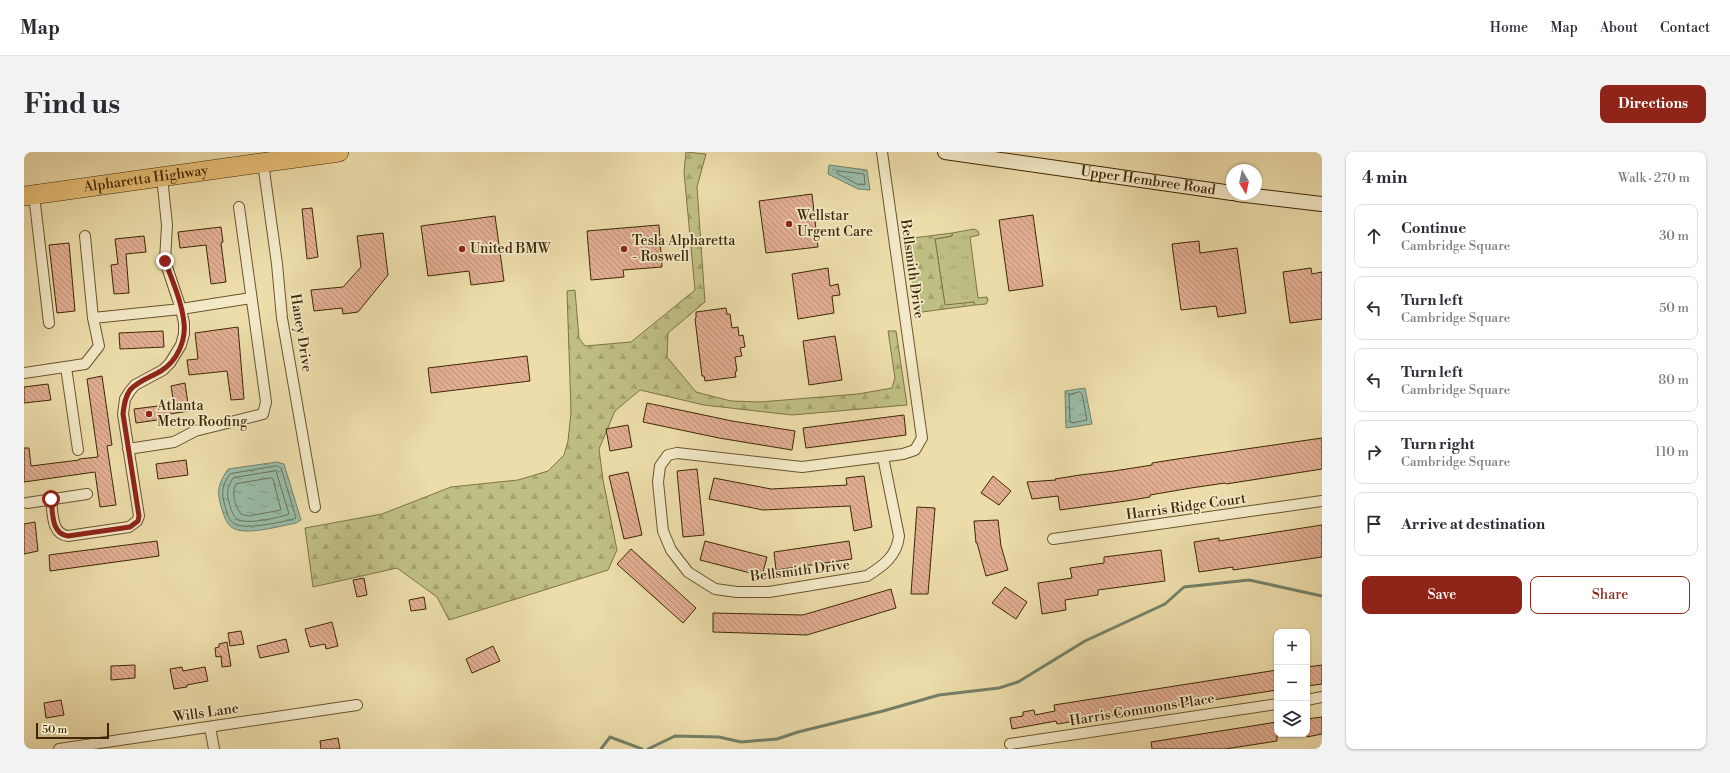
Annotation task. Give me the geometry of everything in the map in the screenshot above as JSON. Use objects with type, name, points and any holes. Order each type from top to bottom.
[{"type":"highway","name":"Alpharetta Highway","points":[[29,196],[339,152]]},
{"type":"street","name":"Bellsmith Drive","points":[[882,152],[922,438],[915,450],[903,454],[802,467],[677,453],[668,455],[660,466],[658,482],[663,531],[670,550],[688,572],[715,589],[737,592],[769,592],[867,576],[879,569],[890,559],[898,544],[899,536],[883,457]]},
{"type":"street","name":"Upper Hembree Road","points":[[945,152],[1226,192]]},
{"type":"street","name":"Haney Drive","points":[[263,163],[277,264],[282,318],[315,507]]},
{"type":"street","points":[[51,499],[56,528],[63,535],[68,536],[130,527],[138,521],[139,516],[123,414],[125,399],[135,385],[163,370],[176,356],[184,334],[184,323],[181,309],[165,261],[167,225],[162,177]]},
{"type":"street","points":[[29,196],[49,323]]},
{"type":"street","points":[[1262,197],[1322,204]]},
{"type":"street","points":[[128,449],[174,442],[195,431],[263,414],[266,402],[250,298],[239,207]]},
{"type":"street","points":[[24,373],[85,364],[99,346],[93,318],[85,236]]},
{"type":"street","points":[[93,318],[181,309],[250,298]]},
{"type":"street","points":[[66,367],[78,450]]},
{"type":"street","points":[[27,503],[87,494]]},
{"type":"street","name":"Harris Ridge Court","points":[[1053,539],[1322,502]]},
{"type":"street","points":[[1310,699],[1322,697]]},
{"type":"street","name":"Harris Commons Place","points":[[1010,744],[1274,704]]},
{"type":"street","name":"Wills Lane","points":[[59,749],[357,705]]},
{"type":"street","points":[[210,727],[214,749]]},
{"type":"green space","points":[[686,152],[706,154],[697,187],[705,302],[668,333],[667,357],[696,392],[731,401],[760,402],[858,394],[892,388],[895,378],[888,331],[896,331],[907,405],[792,415],[704,405],[640,390],[615,411],[599,449],[603,480],[617,550],[608,570],[449,620],[437,597],[397,568],[313,587],[305,528],[382,514],[451,487],[518,480],[548,471],[564,455],[568,441],[571,412],[567,291],[575,290],[579,338],[585,346],[631,342],[695,290],[684,172]]},
{"type":"green space","points":[[974,229],[978,231],[979,235],[970,237],[978,298],[987,297],[988,301],[986,304],[975,305],[974,302],[945,306],[935,239],[952,236],[952,233]]},
{"type":"green space","points":[[952,233],[952,236],[935,239],[945,305],[974,302],[975,305],[922,312],[913,307],[906,244],[908,240],[913,238]]},
{"type":"water","points":[[829,165],[867,170],[870,190],[858,189],[828,174]]},
{"type":"water","points":[[1085,388],[1092,424],[1066,428],[1065,391]]},
{"type":"water","points":[[277,462],[284,464],[301,520],[296,523],[256,531],[241,531],[232,528],[227,523],[224,516],[219,495],[219,487],[222,478],[228,469]]},
{"type":"building","name":"Wellstar Urgent Care","points":[[812,194],[818,247],[766,253],[759,201]]},
{"type":"building","points":[[312,208],[318,257],[307,259],[302,209]]},
{"type":"building","points":[[1033,215],[1043,286],[1009,291],[999,220]]},
{"type":"building","name":"United BMW","points":[[495,216],[504,281],[471,285],[469,271],[428,276],[421,226]]},
{"type":"building","name":"Tesla Alpharetta - Roswell","points":[[659,225],[662,267],[623,270],[624,277],[591,280],[587,231]]},
{"type":"building","points":[[221,227],[223,242],[221,243],[226,282],[211,284],[206,245],[180,248],[178,232]]},
{"type":"building","points":[[383,233],[388,275],[358,312],[343,314],[342,308],[314,311],[311,290],[343,287],[361,267],[357,236]]},
{"type":"building","points":[[144,236],[146,252],[126,254],[129,293],[114,294],[111,265],[118,264],[115,239]]},
{"type":"building","points":[[1199,241],[1200,253],[1237,248],[1246,313],[1218,317],[1216,306],[1181,310],[1172,244]]},
{"type":"building","points":[[69,243],[75,311],[57,313],[49,245]]},
{"type":"building","points":[[828,268],[830,286],[838,284],[840,295],[832,296],[834,313],[798,319],[792,274]]},
{"type":"building","points":[[1311,268],[1312,274],[1322,272],[1322,319],[1290,323],[1283,272]]},
{"type":"building","points":[[726,308],[727,314],[730,314],[732,328],[738,327],[739,336],[743,335],[745,347],[740,348],[742,356],[735,357],[737,371],[735,372],[736,377],[705,381],[704,376],[702,376],[695,319],[696,312]]},
{"type":"building","points":[[238,327],[244,399],[231,400],[227,371],[189,375],[187,360],[198,359],[195,333]]},
{"type":"building","points":[[163,331],[164,347],[120,349],[119,333]]},
{"type":"building","points":[[835,336],[842,380],[809,385],[803,341]]},
{"type":"building","points":[[527,356],[530,381],[431,393],[428,368]]},
{"type":"building","points":[[102,376],[112,445],[107,446],[116,505],[100,507],[95,472],[24,482],[24,448],[29,448],[31,466],[98,457],[87,379]]},
{"type":"building","points":[[185,383],[189,411],[164,415],[164,419],[136,423],[134,409],[174,404],[171,386]]},
{"type":"building","points":[[48,384],[51,400],[24,403],[24,387]]},
{"type":"building","points":[[647,403],[732,421],[795,431],[792,450],[719,438],[643,422]]},
{"type":"building","points":[[904,415],[906,435],[806,448],[803,428]]},
{"type":"building","points":[[628,425],[632,447],[610,451],[606,429]]},
{"type":"building","points":[[1322,438],[1322,469],[1191,488],[1126,501],[1060,510],[1058,496],[1032,499],[1027,482],[1056,480],[1055,479],[1152,465],[1152,463],[1177,459]]},
{"type":"building","points":[[186,460],[188,475],[158,479],[156,464]]},
{"type":"building","points":[[697,469],[704,535],[683,537],[677,471]]},
{"type":"building","points":[[628,472],[642,535],[624,539],[609,476]]},
{"type":"building","points":[[864,476],[872,527],[854,531],[850,506],[763,510],[709,499],[714,478],[771,489],[847,485],[846,478]]},
{"type":"building","points":[[993,476],[1011,491],[999,505],[981,493]]},
{"type":"building","points":[[917,507],[935,508],[928,594],[911,594]]},
{"type":"building","points":[[998,520],[1001,546],[1008,570],[986,576],[976,543],[974,521]]},
{"type":"building","points":[[35,522],[38,551],[24,554],[24,524]]},
{"type":"building","points":[[1322,525],[1322,557],[1233,570],[1233,567],[1199,572],[1194,542],[1219,538],[1219,541]]},
{"type":"building","points":[[157,541],[159,556],[50,571],[49,555]]},
{"type":"building","points":[[705,541],[767,557],[762,576],[700,560]]},
{"type":"building","points":[[849,541],[852,559],[776,570],[774,552]]},
{"type":"building","points":[[631,549],[696,608],[683,623],[617,564]]},
{"type":"building","points":[[1161,550],[1165,581],[1098,590],[1098,595],[1065,600],[1066,610],[1042,614],[1038,583],[1072,578],[1070,568],[1104,563],[1104,557]]},
{"type":"building","points":[[364,578],[367,595],[357,597],[353,580]]},
{"type":"building","points":[[1005,587],[1027,602],[1016,619],[992,603]]},
{"type":"building","points":[[891,589],[896,608],[807,635],[713,632],[713,613],[803,615]]},
{"type":"building","points":[[424,597],[426,609],[411,611],[409,600]]},
{"type":"building","points":[[332,622],[338,646],[326,649],[325,644],[310,647],[305,629]]},
{"type":"building","points":[[241,631],[244,644],[230,646],[228,633]]},
{"type":"building","points":[[286,639],[289,652],[260,658],[257,646]]},
{"type":"building","points":[[227,642],[231,666],[222,667],[221,656],[216,657],[215,648],[219,647],[219,644]]},
{"type":"building","points":[[493,646],[500,661],[472,673],[466,659]]},
{"type":"building","points":[[135,665],[135,678],[111,680],[111,666]]},
{"type":"building","points":[[1322,665],[1322,684],[1310,686],[1310,667]]},
{"type":"building","points":[[182,667],[183,671],[205,667],[208,681],[174,689],[170,669]]},
{"type":"building","points":[[1274,670],[1274,690],[1057,724],[1056,721],[1012,729],[1010,718],[1023,716],[1023,712],[1034,710],[1035,715],[1055,711],[1054,705]]},
{"type":"building","points":[[61,700],[64,715],[46,718],[44,703]]},
{"type":"building","points":[[1322,717],[1322,734],[1310,736],[1310,719]]},
{"type":"building","points":[[1274,722],[1274,737],[1277,737],[1277,741],[1225,749],[1152,749],[1151,742]]},
{"type":"building","points":[[338,738],[340,749],[321,749],[320,741]]},
{"type":"waterway","points":[[648,749],[675,736],[719,737],[741,742],[777,739],[798,732],[883,711],[939,695],[999,688],[1018,682],[1085,641],[1165,604],[1184,587],[1249,580],[1322,596]]},
{"type":"waterway","points":[[601,749],[610,737],[642,749]]},
{"type":"place","name":"Wellstar Urgent Care","points":[[789,224]]},
{"type":"place","name":"United BMW","points":[[462,249]]},
{"type":"place","name":"Tesla Alpharetta - Roswell","points":[[624,249]]},
{"type":"place","name":"Atlanta Metro Roofing","points":[[149,414]]},
{"type":"route","points":[[51,499],[56,528],[59,533],[63,535],[68,536],[130,527],[138,521],[139,516],[123,414],[125,399],[135,385],[163,370],[170,363],[176,356],[184,334],[184,323],[181,309],[165,261]]}]
